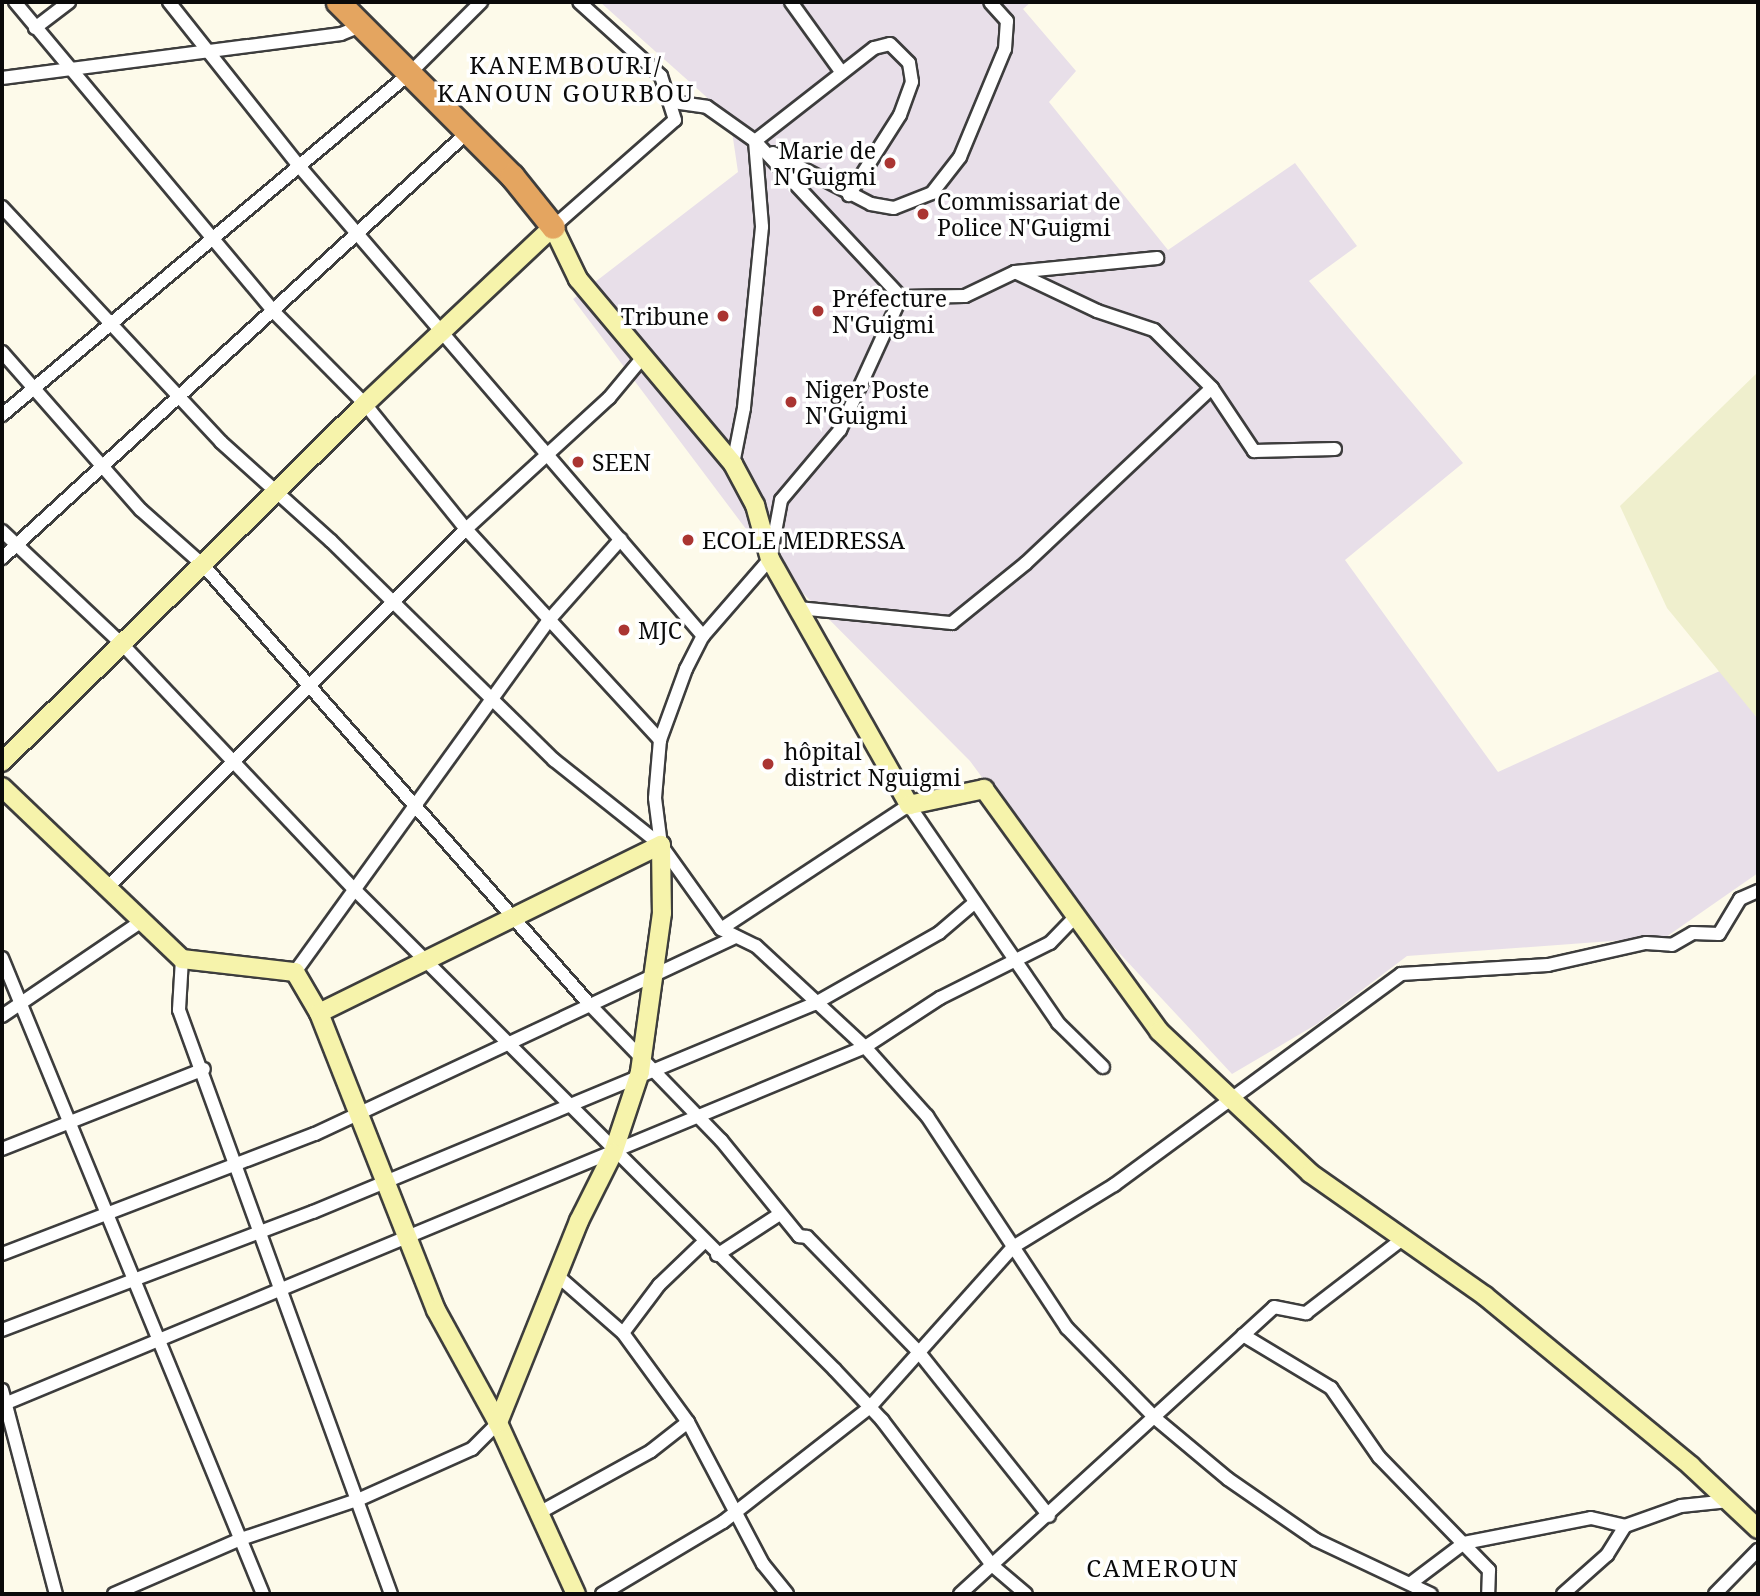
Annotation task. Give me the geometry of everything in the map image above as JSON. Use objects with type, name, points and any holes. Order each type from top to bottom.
[{"type":"highway","points":[[338,2],[469,131],[553,227]]},
{"type":"street","points":[[15,2],[69,70],[214,236],[274,312],[365,404],[466,529],[660,740]]},
{"type":"street","points":[[35,28],[69,2]]},
{"type":"street","points":[[169,2],[210,47],[299,166],[441,330],[544,455],[621,539],[703,636]]},
{"type":"street","points":[[2,415],[107,322],[409,74],[481,2]]},
{"type":"street","points":[[3,758],[204,566],[274,492],[441,330],[675,120],[673,102],[648,61],[579,2]]},
{"type":"street","points":[[791,2],[842,73]]},
{"type":"street","points":[[673,102],[707,107],[755,141],[849,195],[894,208],[932,193],[960,157],[1005,49],[1007,21],[990,2]]},
{"type":"street","points":[[2,78],[210,47],[341,34],[361,26]]},
{"type":"street","points":[[755,141],[874,48],[890,44],[909,63],[912,82],[900,115],[849,195]]},
{"type":"street","points":[[2,558],[469,131]]},
{"type":"street","points":[[755,141],[901,296],[965,296],[1015,272],[1157,258]]},
{"type":"street","points":[[733,464],[744,408],[762,227],[755,141]]},
{"type":"street","points":[[2,207],[107,322],[274,492],[396,603],[588,790],[661,845],[721,929],[756,946],[814,1004],[865,1047],[927,1116],[1067,1328],[1155,1418],[1228,1479],[1316,1541],[1431,1594]]},
{"type":"street","points":[[553,227],[578,279],[733,464],[755,505],[770,559],[909,805],[973,904],[1058,1023],[1103,1067]]},
{"type":"street","points":[[1015,272],[1097,311],[1154,330],[1212,388],[1254,451],[1335,449]]},
{"type":"street","points":[[640,1052],[650,972],[662,913],[661,845],[655,798],[660,740],[703,636],[770,559],[781,500],[840,430],[901,296]]},
{"type":"street","points":[[2,352],[141,510],[204,566],[591,1006],[640,1052],[648,1072],[696,1115],[780,1214],[918,1350],[1049,1516]]},
{"type":"street","points":[[107,888],[308,684],[396,603],[466,529],[609,398],[643,357]]},
{"type":"street","points":[[798,608],[952,623],[1026,563],[1212,388]]},
{"type":"street","points":[[2,531],[122,644],[230,761],[569,1102],[613,1153],[870,1407],[993,1566],[1026,1594]]},
{"type":"street","points":[[295,972],[354,888],[416,809],[492,697],[549,620],[621,539]]},
{"type":"street","points":[[2,787],[182,959],[295,972]]},
{"type":"street","points":[[721,929],[909,805],[984,789],[1159,1031],[1310,1172],[1400,1241],[1485,1296],[1729,1501],[1758,1529]]},
{"type":"street","points":[[319,1013],[661,845]]},
{"type":"street","points":[[602,1594],[735,1513],[870,1407],[918,1350],[1013,1247],[1114,1185],[1401,974],[1548,965],[1646,943],[1672,946],[1693,933],[1720,934],[1740,899],[1758,891]]},
{"type":"street","points":[[2,1330],[262,1230],[569,1102],[814,1004],[939,933],[973,904]]},
{"type":"street","points":[[3,1405],[285,1292],[696,1115],[865,1047],[940,998],[1049,943],[1076,916]]},
{"type":"street","points":[[2,1016],[142,921]]},
{"type":"street","points":[[2,1254],[239,1163],[357,1114],[591,1006],[650,972],[735,937]]},
{"type":"street","points":[[2,958],[108,1213],[157,1343],[262,1594]]},
{"type":"street","points":[[182,959],[179,1010],[239,1163],[285,1292],[339,1460],[360,1499],[391,1594]]},
{"type":"street","points":[[295,972],[319,1013],[436,1310],[498,1423],[537,1514],[576,1594]]},
{"type":"street","points":[[2,1149],[204,1069]]},
{"type":"street","points":[[114,1594],[238,1540],[360,1499],[472,1449],[498,1423],[648,1072]]},
{"type":"street","points":[[717,1255],[780,1214]]},
{"type":"street","points":[[960,1594],[1049,1516],[1274,1307],[1306,1313],[1400,1241]]},
{"type":"street","points":[[623,1333],[659,1285],[704,1242]]},
{"type":"street","points":[[559,1277],[623,1333],[688,1422],[735,1513],[787,1594]]},
{"type":"street","points":[[1243,1335],[1332,1388],[1379,1457],[1489,1570],[1488,1594]]},
{"type":"street","points":[[2,1390],[3,1405],[56,1594]]},
{"type":"street","points":[[537,1514],[651,1451],[688,1422]]},
{"type":"street","points":[[1411,1583],[1464,1544],[1591,1518],[1625,1526],[1681,1506],[1729,1501]]},
{"type":"street","points":[[1563,1594],[1607,1555],[1625,1526]]},
{"type":"street","points":[[1716,1594],[1758,1550]]},
{"type":"shaded area","points":[[600,2],[1031,2],[1023,9],[1076,71],[1049,102],[1168,250],[1295,163],[1357,246],[1309,281],[1463,463],[1345,560],[1498,772],[1722,670],[1758,719],[1758,873],[1666,937],[1407,956],[1317,1024],[1232,1074],[1082,913],[970,761],[767,557],[573,299],[738,172],[730,118]]},
{"type":"green space","points":[[1758,372],[1758,719],[1667,608],[1620,506]]},
{"type":"place","name":"Marie de N'Guigmi","points":[[890,163]]},
{"type":"place","name":"Commissariat de Police N'Guigmi","points":[[923,214]]},
{"type":"place","name":"Préfecture N'Guigmi","points":[[818,311]]},
{"type":"place","name":"Tribune","points":[[723,316]]},
{"type":"place","name":"Niger Poste N'Guigmi","points":[[791,402]]},
{"type":"place","name":"SEEN","points":[[578,462]]},
{"type":"place","name":"ECOLE MEDRESSA","points":[[688,540]]},
{"type":"place","name":"MJC","points":[[624,630]]},
{"type":"place","name":"hôpital district Nguigmi","points":[[768,764]]},
{"type":"district","name":"KANEMBOURI/ KANOUN GOURBOU","points":[[566,79]]},
{"type":"district","name":"CAMEROUN","points":[[1163,1568]]}]
